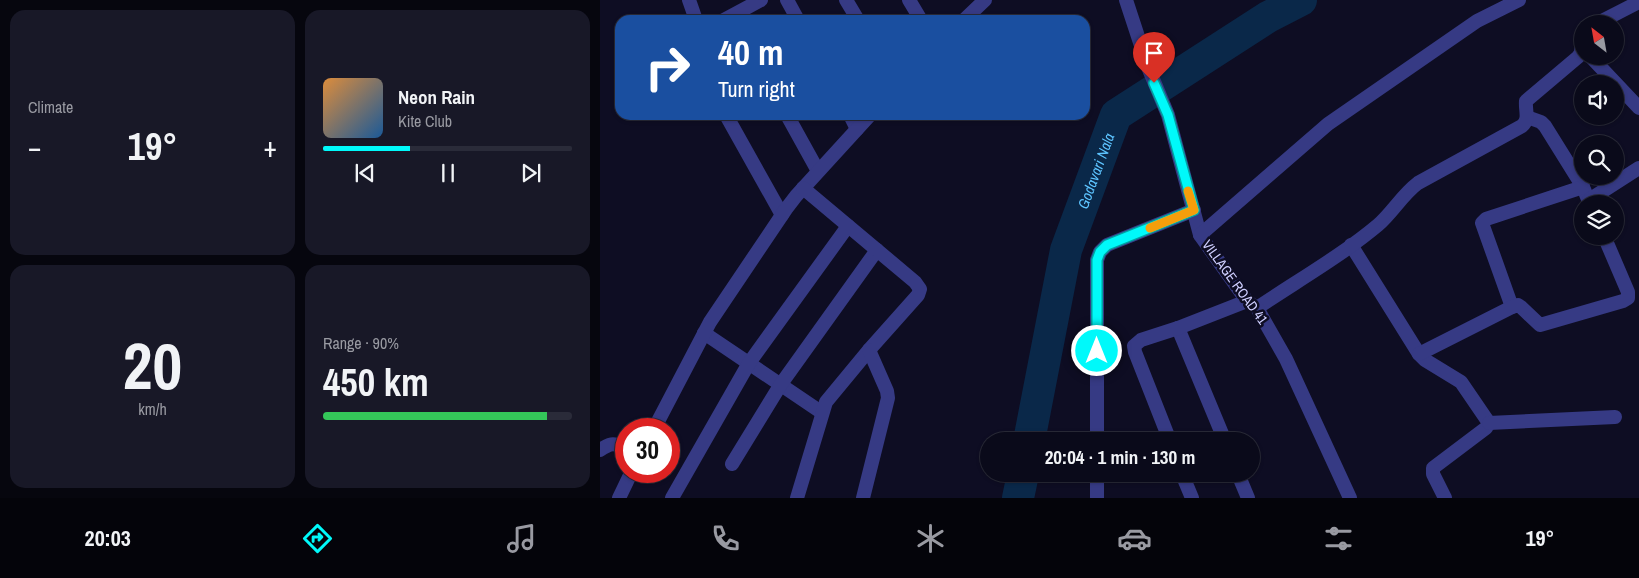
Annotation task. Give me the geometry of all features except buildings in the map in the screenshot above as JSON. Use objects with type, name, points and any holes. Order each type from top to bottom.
[{"type":"street","points":[[689,0],[694,15]]},
{"type":"street","points":[[736,15],[761,0]]},
{"type":"street","points":[[787,0],[795,15]]},
{"type":"street","points":[[846,0],[855,15]]},
{"type":"street","points":[[909,0],[918,15]]},
{"type":"street","name":"VILLAGE ROAD 41","points":[[1126,0],[1148,67],[1168,115],[1200,235],[1252,304],[1286,358],[1350,498]]},
{"type":"street","points":[[1200,235],[1328,124],[1477,20],[1519,0]]},
{"type":"street","points":[[1614,15],[1639,2]]},
{"type":"street","points":[[968,15],[977,3]]},
{"type":"street","points":[[1166,432],[1134,346],[1141,340],[1252,304],[1351,245],[1380,224],[1408,191],[1418,183],[1522,126],[1526,122],[1527,117],[1526,101],[1574,60]]},
{"type":"street","points":[[1598,65],[1639,108]]},
{"type":"street","points":[[1527,117],[1543,123],[1586,195]]},
{"type":"street","points":[[729,120],[782,215]]},
{"type":"street","points":[[791,120],[818,171]]},
{"type":"street","points":[[853,120],[857,128]]},
{"type":"street","points":[[660,418],[710,322],[782,215],[803,188],[865,120]]},
{"type":"street","points":[[1599,195],[1639,168]]},
{"type":"street","points":[[1512,307],[1482,223],[1486,219],[1582,187]]},
{"type":"street","points":[[797,498],[826,402],[918,295],[920,289],[915,282],[803,188]]},
{"type":"street","points":[[1097,432],[1097,260],[1100,252],[1107,245],[1194,210]]},
{"type":"street","points":[[672,498],[749,363],[848,226]]},
{"type":"street","points":[[1351,245],[1419,354],[1425,360],[1461,382],[1489,423]]},
{"type":"street","points":[[1419,354],[1518,305],[1540,324],[1623,301],[1628,298],[1628,292],[1608,245]]},
{"type":"street","points":[[732,464],[781,384],[876,250]]},
{"type":"street","points":[[1178,328],[1221,432]]},
{"type":"street","points":[[704,332],[822,412]]},
{"type":"street","points":[[863,498],[888,398],[887,391],[869,350]]},
{"type":"street","points":[[1489,423],[1615,416]]},
{"type":"street","points":[[1445,498],[1433,468],[1486,428],[1489,423]]},
{"type":"street","points":[[600,450],[615,444]]},
{"type":"street","points":[[1097,482],[1097,498]]},
{"type":"street","points":[[1185,482],[1192,498]]},
{"type":"street","points":[[1241,482],[1248,498]]},
{"type":"street","points":[[619,498],[626,483]]},
{"type":"waterway","name":"Godavari Nala","points":[[1031,432],[1066,250],[1116,115],[1268,17],[1301,0]]},
{"type":"waterway","name":"Godavari Nala","points":[[1018,498],[1021,482]]},
{"type":"slow traffic","points":[[1150,228],[1194,210],[1188,191]]},
{"type":"route","points":[[1097,351],[1097,260],[1100,252],[1107,245],[1194,210],[1168,115],[1154,83]]}]
